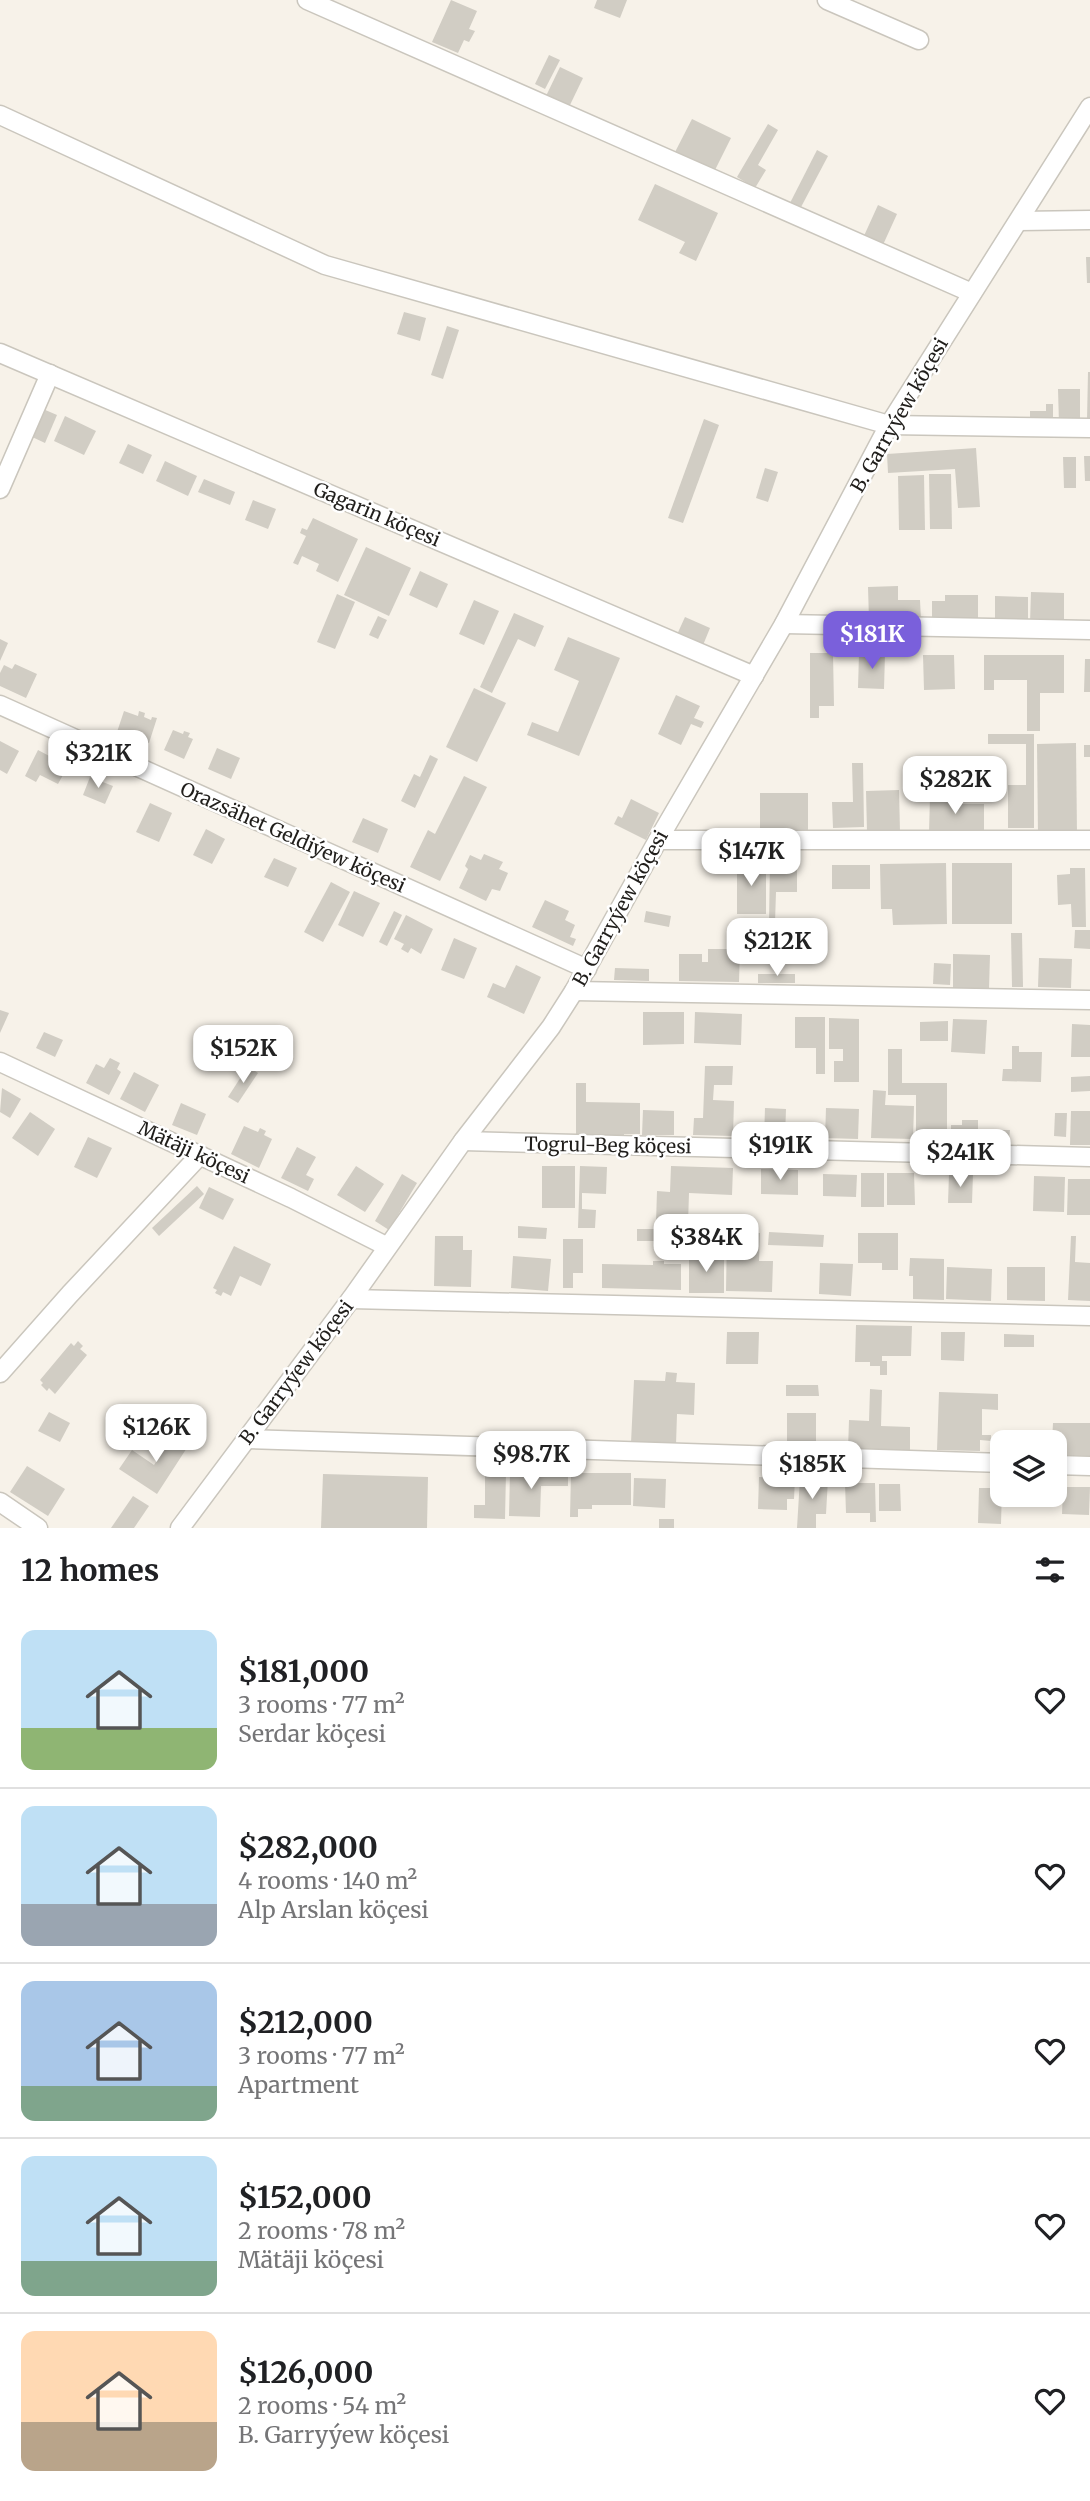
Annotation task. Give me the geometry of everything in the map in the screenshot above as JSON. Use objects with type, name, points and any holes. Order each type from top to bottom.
[{"type":"street","points":[[307,0],[972,293]]},
{"type":"street","points":[[827,0],[919,40]]},
{"type":"street","name":"B. Garryýew köçesi","points":[[180,1528],[351,1299],[463,1141],[551,1027],[587,969],[784,624],[889,425],[1090,107]]},
{"type":"street","points":[[0,115],[325,265],[889,425],[1090,428]]},
{"type":"street","points":[[1019,221],[1090,220]]},
{"type":"street","name":"Gagarin köçesi","points":[[0,353],[754,676]]},
{"type":"street","points":[[0,489],[50,374]]},
{"type":"street","points":[[784,624],[1090,630]]},
{"type":"street","name":"Orazsähet Geldiýew köçesi","points":[[0,705],[587,969]]},
{"type":"street","points":[[658,841],[1090,840]]},
{"type":"street","points":[[574,991],[1090,1000]]},
{"type":"street","name":"Mätäji köçesi","points":[[0,1062],[291,1198],[386,1247]]},
{"type":"street","name":"Togrul-Beg köçesi","points":[[463,1141],[1090,1157]]},
{"type":"street","points":[[0,1373],[200,1155]]},
{"type":"street","points":[[351,1299],[1090,1316]]},
{"type":"street","points":[[246,1439],[990,1464]]},
{"type":"street","points":[[1067,1465],[1090,1466]]},
{"type":"street","points":[[0,1503],[38,1528]]},
{"type":"building","points":[[451,0],[477,11],[469,29],[475,31],[469,42],[464,40],[458,53],[432,42]]},
{"type":"building","points":[[597,0],[627,0],[620,18],[594,8]]},
{"type":"building","points":[[549,55],[560,60],[545,89],[535,84]]},
{"type":"building","points":[[560,67],[583,78],[569,107],[546,96]]},
{"type":"building","points":[[692,119],[731,138],[713,174],[674,154]]},
{"type":"building","points":[[768,124],[778,130],[758,165],[766,170],[755,188],[737,177]]},
{"type":"building","points":[[817,150],[828,156],[800,209],[790,203]]},
{"type":"building","points":[[655,184],[718,213],[696,261],[679,253],[685,242],[638,220]]},
{"type":"building","points":[[878,205],[897,214],[882,247],[863,238]]},
{"type":"building","points":[[1086,257],[1090,257],[1090,283],[1087,283]]},
{"type":"building","points":[[404,312],[426,318],[420,341],[397,334]]},
{"type":"building","points":[[447,326],[459,330],[443,379],[431,375]]},
{"type":"building","points":[[1090,372],[1090,420],[1087,420]]},
{"type":"building","points":[[1058,389],[1080,389],[1080,423],[1059,424]]},
{"type":"building","points":[[1046,404],[1053,404],[1053,422],[1030,422],[1030,411],[1046,411]]},
{"type":"building","points":[[43,409],[57,415],[45,443],[30,436]]},
{"type":"building","points":[[65,416],[96,431],[84,455],[54,441]]},
{"type":"building","points":[[704,419],[719,425],[683,523],[668,518]]},
{"type":"building","points":[[128,444],[152,455],[143,474],[119,463]]},
{"type":"building","points":[[976,448],[980,507],[958,508],[955,469],[888,473],[887,454]]},
{"type":"building","points":[[1084,456],[1090,456],[1090,481],[1085,481]]},
{"type":"building","points":[[1063,457],[1076,457],[1076,488],[1064,488]]},
{"type":"building","points":[[165,461],[197,476],[188,496],[156,481]]},
{"type":"building","points":[[765,468],[778,472],[768,502],[756,498]]},
{"type":"building","points":[[929,474],[951,474],[952,529],[930,529]]},
{"type":"building","points":[[924,475],[925,530],[899,530],[898,476]]},
{"type":"building","points":[[204,479],[235,492],[230,505],[198,492]]},
{"type":"building","points":[[253,500],[276,509],[268,529],[245,520]]},
{"type":"building","points":[[313,518],[358,539],[338,582],[316,571],[319,564],[302,556],[298,565],[293,563],[306,536],[300,533],[302,528],[307,530]]},
{"type":"building","points":[[366,547],[411,568],[389,616],[344,595]]},
{"type":"building","points":[[420,571],[448,584],[437,608],[409,595]]},
{"type":"building","points":[[898,586],[898,600],[920,600],[921,620],[869,620],[868,587]]},
{"type":"building","points":[[1031,592],[1064,593],[1064,623],[1030,623]]},
{"type":"building","points":[[337,594],[355,602],[335,649],[317,642]]},
{"type":"building","points":[[945,595],[978,595],[978,619],[932,619],[932,601],[945,601]]},
{"type":"building","points":[[995,596],[1028,597],[1028,621],[995,621]]},
{"type":"building","points":[[474,600],[499,611],[484,645],[459,634]]},
{"type":"building","points":[[514,613],[544,626],[535,647],[518,639],[492,693],[480,687]]},
{"type":"building","points":[[378,616],[387,620],[378,639],[369,635]]},
{"type":"building","points":[[685,617],[710,628],[701,650],[675,639]]},
{"type":"building","points":[[568,637],[620,658],[579,756],[527,735],[532,722],[558,732],[579,681],[554,670]]},
{"type":"building","points":[[0,639],[8,643],[0,661]]},
{"type":"building","points":[[810,653],[833,653],[834,706],[819,706],[819,718],[810,718]]},
{"type":"building","points":[[859,654],[885,654],[884,689],[858,688]]},
{"type":"building","points":[[923,655],[954,655],[955,689],[924,690]]},
{"type":"building","points":[[984,655],[1064,655],[1064,693],[1040,693],[1040,731],[1027,731],[1027,680],[994,680],[994,690],[984,690]]},
{"type":"building","points":[[1085,659],[1090,659],[1090,692],[1084,692]]},
{"type":"building","points":[[15,664],[37,674],[26,698],[0,686],[0,673],[4,665],[12,669]]},
{"type":"building","points":[[474,688],[506,703],[477,762],[446,747]]},
{"type":"building","points":[[676,695],[700,706],[694,718],[704,722],[701,728],[691,724],[681,745],[658,734]]},
{"type":"building","points":[[124,711],[138,716],[139,711],[145,713],[144,717],[151,720],[152,717],[157,718],[149,743],[117,732]]},
{"type":"building","points":[[173,730],[183,734],[184,731],[190,733],[188,737],[193,739],[184,759],[164,750]]},
{"type":"building","points":[[988,734],[1034,734],[1034,828],[1008,828],[1008,785],[1026,785],[1026,744],[988,744]]},
{"type":"building","points":[[0,741],[19,751],[7,774],[0,770]]},
{"type":"building","points":[[1076,743],[1077,834],[1038,835],[1037,744]]},
{"type":"building","points":[[1084,745],[1090,745],[1090,757],[1084,757]]},
{"type":"building","points":[[217,748],[240,758],[231,779],[208,769]]},
{"type":"building","points":[[38,750],[68,766],[58,784],[40,775],[36,782],[25,776]]},
{"type":"building","points":[[430,755],[438,759],[415,808],[401,801],[414,774],[420,777]]},
{"type":"building","points":[[852,763],[863,763],[864,827],[833,828],[832,802],[853,802]]},
{"type":"building","points":[[464,776],[487,787],[440,881],[410,867],[428,830],[435,834]]},
{"type":"building","points":[[90,777],[113,786],[105,804],[83,795]]},
{"type":"building","points":[[953,788],[959,788],[959,804],[984,804],[984,834],[929,833],[930,796],[953,797]]},
{"type":"building","points":[[899,790],[900,832],[867,832],[866,791]]},
{"type":"building","points":[[760,793],[808,793],[808,831],[760,831]]},
{"type":"building","points":[[631,799],[659,813],[646,840],[614,824],[618,816],[622,818]]},
{"type":"building","points":[[150,803],[172,813],[159,842],[136,832]]},
{"type":"building","points":[[363,818],[388,829],[378,853],[352,842]]},
{"type":"building","points":[[206,829],[225,839],[212,864],[193,855]]},
{"type":"building","points":[[484,854],[503,862],[499,869],[508,873],[500,891],[492,889],[486,901],[459,888],[468,869],[465,866],[470,855],[481,860]]},
{"type":"building","points":[[274,858],[297,868],[288,887],[264,877]]},
{"type":"building","points":[[770,862],[797,863],[797,892],[776,892],[775,923],[769,923]]},
{"type":"building","points":[[737,863],[766,863],[766,914],[737,914]]},
{"type":"building","points":[[946,863],[947,924],[893,925],[892,909],[881,909],[880,864]]},
{"type":"building","points":[[952,863],[1012,863],[1012,924],[952,924]]},
{"type":"building","points":[[832,865],[870,865],[870,889],[832,889]]},
{"type":"building","points":[[1070,868],[1085,868],[1086,927],[1072,927],[1071,904],[1058,905],[1057,875],[1070,874]]},
{"type":"building","points":[[331,882],[350,892],[323,942],[304,932]]},
{"type":"building","points":[[354,891],[380,903],[363,937],[338,925]]},
{"type":"building","points":[[545,900],[569,911],[565,920],[575,925],[570,937],[576,939],[573,946],[532,927]]},
{"type":"building","points":[[394,911],[402,915],[387,946],[379,942]]},
{"type":"building","points":[[646,911],[671,916],[669,927],[644,922]]},
{"type":"building","points":[[406,915],[433,929],[421,954],[411,948],[408,953],[401,949],[404,944],[394,939]]},
{"type":"building","points":[[1075,930],[1090,930],[1090,949],[1074,948]]},
{"type":"building","points":[[1011,933],[1022,933],[1023,987],[1012,987]]},
{"type":"building","points":[[454,938],[477,948],[464,979],[441,970]]},
{"type":"building","points":[[708,949],[740,949],[739,982],[679,981],[679,954],[702,954],[702,962],[708,962]]},
{"type":"building","points":[[953,954],[990,955],[989,989],[953,989]]},
{"type":"building","points":[[1039,958],[1072,959],[1071,988],[1038,987]]},
{"type":"building","points":[[934,963],[951,964],[950,985],[933,984]]},
{"type":"building","points":[[516,965],[541,977],[524,1014],[487,997],[493,983],[505,988]]},
{"type":"building","points":[[615,968],[649,969],[649,981],[614,980]]},
{"type":"building","points":[[758,974],[795,974],[795,983],[758,983]]},
{"type":"building","points":[[0,1010],[9,1013],[0,1033]]},
{"type":"building","points":[[643,1012],[684,1012],[684,1044],[643,1045]]},
{"type":"building","points":[[695,1012],[742,1014],[741,1045],[694,1043]]},
{"type":"building","points":[[795,1017],[825,1017],[825,1074],[816,1074],[816,1048],[795,1048]]},
{"type":"building","points":[[829,1018],[859,1019],[859,1082],[834,1082],[834,1061],[843,1061],[843,1049],[829,1049]]},
{"type":"building","points":[[953,1019],[987,1020],[985,1054],[951,1052]]},
{"type":"building","points":[[948,1021],[948,1041],[920,1041],[920,1022]]},
{"type":"building","points":[[1072,1024],[1090,1025],[1090,1057],[1071,1057]]},
{"type":"building","points":[[44,1032],[63,1040],[55,1057],[36,1048]]},
{"type":"building","points":[[1012,1046],[1019,1046],[1019,1052],[1042,1052],[1041,1082],[1002,1081],[1003,1069],[1012,1069]]},
{"type":"building","points":[[888,1049],[902,1049],[902,1083],[947,1083],[947,1139],[916,1139],[916,1095],[888,1095]]},
{"type":"building","points":[[110,1058],[120,1063],[117,1069],[121,1072],[109,1095],[86,1083],[96,1064],[104,1068]]},
{"type":"building","points":[[248,1066],[258,1073],[238,1103],[228,1097]]},
{"type":"building","points":[[705,1066],[733,1066],[732,1085],[714,1085],[713,1100],[734,1101],[733,1136],[693,1135],[694,1118],[703,1118]]},
{"type":"building","points":[[134,1072],[159,1085],[145,1112],[120,1099]]},
{"type":"building","points":[[1090,1076],[1090,1091],[1071,1092],[1071,1077]]},
{"type":"building","points":[[576,1083],[586,1083],[586,1102],[640,1103],[640,1134],[624,1134],[624,1142],[595,1142],[595,1135],[576,1135]]},
{"type":"building","points":[[2,1088],[21,1099],[10,1118],[0,1112]]},
{"type":"building","points":[[873,1090],[886,1091],[885,1105],[914,1106],[913,1139],[871,1138]]},
{"type":"building","points":[[181,1103],[206,1114],[197,1135],[172,1125]]},
{"type":"building","points":[[765,1108],[786,1109],[785,1138],[764,1138]]},
{"type":"building","points":[[826,1108],[859,1109],[858,1139],[825,1138]]},
{"type":"building","points":[[643,1110],[674,1111],[674,1135],[642,1135]]},
{"type":"building","points":[[1071,1111],[1090,1111],[1090,1145],[1070,1145]]},
{"type":"building","points":[[30,1112],[55,1129],[38,1156],[12,1138]]},
{"type":"building","points":[[1055,1113],[1067,1113],[1066,1137],[1054,1136]]},
{"type":"building","points":[[962,1120],[978,1120],[978,1138],[951,1139],[951,1125],[962,1125]]},
{"type":"building","points":[[244,1126],[258,1132],[260,1128],[266,1131],[264,1135],[272,1139],[259,1168],[231,1154]]},
{"type":"building","points":[[989,1130],[1010,1130],[1009,1140],[989,1139]]},
{"type":"building","points":[[88,1137],[112,1148],[97,1178],[74,1167]]},
{"type":"building","points":[[297,1147],[316,1157],[306,1175],[314,1179],[308,1191],[281,1178]]},
{"type":"building","points":[[356,1166],[384,1184],[365,1212],[337,1195]]},
{"type":"building","points":[[542,1166],[575,1166],[575,1208],[542,1208]]},
{"type":"building","points":[[580,1166],[607,1167],[606,1194],[582,1193],[582,1209],[596,1210],[595,1228],[578,1228]]},
{"type":"building","points":[[671,1166],[733,1168],[732,1195],[689,1193],[688,1224],[656,1223],[657,1191],[670,1192]]},
{"type":"building","points":[[761,1169],[798,1170],[798,1195],[761,1194]]},
{"type":"building","points":[[861,1173],[884,1173],[884,1207],[861,1207]]},
{"type":"building","points":[[887,1173],[914,1173],[915,1205],[887,1205]]},
{"type":"building","points":[[402,1174],[417,1183],[389,1230],[375,1221]]},
{"type":"building","points":[[823,1174],[857,1175],[856,1197],[823,1196]]},
{"type":"building","points":[[949,1174],[973,1174],[972,1203],[948,1203]]},
{"type":"building","points":[[1034,1176],[1065,1177],[1064,1212],[1033,1211]]},
{"type":"building","points":[[1068,1179],[1090,1179],[1090,1215],[1067,1215]]},
{"type":"building","points":[[197,1186],[204,1194],[159,1236],[152,1228]]},
{"type":"building","points":[[209,1187],[234,1199],[223,1220],[199,1208]]},
{"type":"building","points":[[518,1226],[547,1228],[546,1239],[518,1238]]},
{"type":"building","points":[[637,1229],[721,1229],[721,1241],[637,1241]]},
{"type":"building","points":[[727,1232],[760,1233],[759,1261],[773,1261],[772,1292],[726,1291]]},
{"type":"building","points":[[769,1232],[824,1235],[823,1247],[768,1245]]},
{"type":"building","points":[[858,1233],[898,1233],[898,1270],[882,1270],[882,1263],[858,1263]]},
{"type":"building","points":[[435,1236],[463,1236],[463,1250],[472,1250],[471,1287],[434,1286]]},
{"type":"building","points":[[1071,1236],[1076,1236],[1075,1262],[1090,1263],[1090,1301],[1068,1300]]},
{"type":"building","points":[[563,1239],[583,1239],[583,1273],[573,1273],[573,1288],[563,1288]]},
{"type":"building","points":[[234,1246],[271,1264],[261,1286],[240,1276],[231,1296],[223,1292],[221,1296],[215,1293],[217,1290],[213,1288]]},
{"type":"building","points":[[689,1254],[724,1254],[724,1293],[689,1293]]},
{"type":"building","points":[[513,1256],[551,1259],[548,1291],[511,1288]]},
{"type":"building","points":[[910,1258],[944,1259],[944,1300],[913,1299],[913,1276],[909,1276]]},
{"type":"building","points":[[653,1261],[681,1264],[681,1290],[602,1288],[602,1264],[653,1265]]},
{"type":"building","points":[[820,1263],[853,1264],[851,1296],[819,1294]]},
{"type":"building","points":[[947,1267],[992,1269],[991,1301],[946,1299]]},
{"type":"building","points":[[1007,1267],[1045,1267],[1045,1301],[1007,1300]]},
{"type":"building","points":[[856,1325],[912,1326],[911,1356],[882,1356],[882,1361],[887,1361],[887,1375],[880,1375],[880,1366],[870,1366],[870,1362],[855,1362]]},
{"type":"building","points":[[727,1332],[759,1332],[758,1364],[726,1364]]},
{"type":"building","points":[[941,1332],[965,1332],[964,1361],[941,1360]]},
{"type":"building","points":[[1004,1334],[1034,1335],[1034,1347],[1004,1347]]},
{"type":"building","points":[[78,1341],[83,1346],[80,1349],[87,1355],[55,1394],[49,1388],[47,1391],[40,1380],[71,1343],[74,1346]]},
{"type":"building","points":[[666,1372],[677,1373],[676,1382],[695,1383],[694,1415],[677,1414],[676,1445],[631,1443],[634,1380],[665,1381]]},
{"type":"building","points":[[786,1385],[818,1385],[819,1396],[786,1396]]},
{"type":"building","points":[[870,1389],[882,1390],[881,1426],[910,1427],[910,1452],[848,1450],[849,1420],[869,1421]]},
{"type":"building","points":[[939,1392],[998,1394],[998,1410],[982,1409],[982,1435],[990,1435],[990,1441],[980,1440],[980,1451],[937,1450]]},
{"type":"building","points":[[49,1412],[70,1423],[60,1442],[38,1431]]},
{"type":"building","points":[[787,1413],[816,1413],[816,1447],[787,1446]]},
{"type":"building","points":[[1053,1423],[1090,1423],[1090,1456],[1067,1455],[1067,1430],[1053,1430]]},
{"type":"building","points":[[177,1430],[192,1440],[157,1494],[119,1469],[132,1450],[154,1465]]},
{"type":"building","points":[[27,1466],[65,1489],[48,1516],[10,1492]]},
{"type":"building","points":[[485,1472],[506,1472],[505,1519],[474,1518],[474,1505],[485,1505]]},
{"type":"building","points":[[510,1472],[568,1473],[568,1486],[541,1486],[540,1517],[509,1516]]},
{"type":"building","points":[[571,1473],[631,1473],[631,1505],[592,1505],[592,1509],[578,1509],[578,1517],[570,1517]]},
{"type":"building","points":[[323,1474],[428,1477],[427,1528],[321,1528]]},
{"type":"building","points":[[759,1477],[795,1478],[794,1499],[787,1499],[787,1510],[758,1509]]},
{"type":"building","points":[[634,1478],[666,1479],[665,1508],[633,1506]]},
{"type":"building","points":[[800,1478],[828,1479],[826,1514],[816,1514],[816,1528],[797,1528]]},
{"type":"building","points":[[845,1483],[875,1483],[876,1522],[870,1522],[870,1513],[846,1513]]},
{"type":"building","points":[[879,1484],[900,1484],[901,1511],[879,1511]]},
{"type":"building","points":[[1067,1487],[1090,1487],[1089,1515],[1062,1514],[1062,1507],[1067,1507]]},
{"type":"building","points":[[979,1488],[990,1488],[990,1507],[1001,1507],[1001,1524],[978,1523]]},
{"type":"building","points":[[133,1496],[149,1506],[134,1528],[111,1528]]},
{"type":"building","points":[[659,1519],[674,1519],[674,1528],[659,1528]]}]
